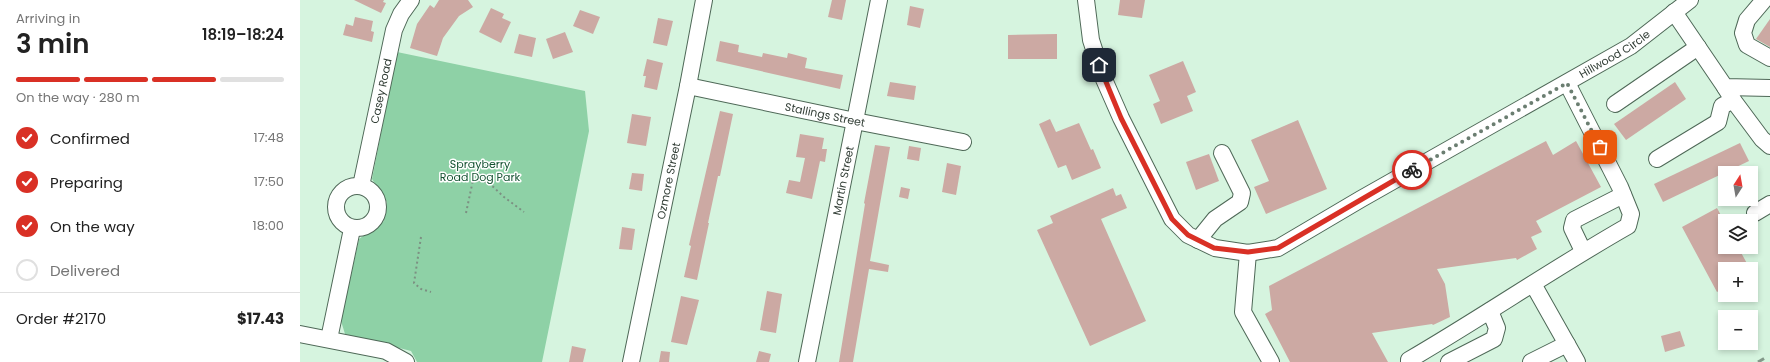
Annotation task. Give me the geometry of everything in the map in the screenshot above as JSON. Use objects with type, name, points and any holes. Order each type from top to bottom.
[{"type":"street","name":"Casey Road","points":[[361,186],[394,30],[401,14],[411,0]]},
{"type":"street","name":"Ozmore Street","points":[[631,362],[688,86],[704,0]]},
{"type":"street","name":"Martin Street","points":[[807,362],[879,0]]},
{"type":"street","name":"Hillwood Circle","points":[[1086,0],[1091,40],[1103,77],[1121,118],[1172,219],[1188,235],[1214,248],[1248,252],[1278,248],[1567,83],[1631,46],[1681,4]]},
{"type":"street","points":[[1764,0],[1748,20],[1743,33],[1747,45],[1770,58]]},
{"type":"street","points":[[1681,4],[1698,47],[1729,93],[1762,138],[1770,146]]},
{"type":"street","points":[[1615,104],[1698,47]]},
{"type":"street","points":[[1409,362],[1409,360],[1490,311],[1583,251],[1628,226],[1630,214],[1623,195],[1567,83]]},
{"type":"street","name":"Stallings Street","points":[[688,86],[963,142]]},
{"type":"street","points":[[1729,93],[1770,88]]},
{"type":"street","points":[[1657,159],[1718,122],[1722,106],[1729,93]]},
{"type":"street","points":[[1198,240],[1215,219],[1240,202],[1242,193],[1222,153]]},
{"type":"street","points":[[355,186],[361,186],[374,194],[377,201],[378,211],[373,222],[367,226],[352,228],[346,226],[337,216],[336,203],[342,191],[355,186]]},
{"type":"street","points":[[1583,251],[1572,228],[1574,220],[1623,195]]},
{"type":"street","points":[[1755,213],[1770,204]]},
{"type":"street","points":[[329,339],[352,228]]},
{"type":"street","points":[[1248,252],[1243,312],[1271,362]]},
{"type":"street","points":[[1532,284],[1577,362]]},
{"type":"street","points":[[1449,362],[1494,339],[1497,328],[1490,311]]},
{"type":"street","points":[[300,334],[386,351],[406,362]]},
{"type":"street","points":[[1531,362],[1567,344]]},
{"type":"path","points":[[466,212],[473,180],[488,182],[504,197],[524,212]]},
{"type":"path","points":[[421,237],[414,283],[421,289],[431,292]]},
{"type":"green space","name":"Sprayberry Road Dog Park","points":[[397,52],[585,91],[589,131],[542,362],[417,362],[411,351],[345,334],[341,321],[359,239],[384,221],[387,202],[372,179]]},
{"type":"building","points":[[354,0],[384,0],[383,2],[386,3],[381,13]]},
{"type":"building","points":[[439,0],[468,0],[473,7],[459,16],[443,38],[437,56],[410,48],[417,24],[430,5],[434,8]]},
{"type":"building","points":[[832,0],[846,0],[842,20],[828,17]]},
{"type":"building","points":[[1120,0],[1145,0],[1142,18],[1118,15]]},
{"type":"building","points":[[910,6],[924,9],[920,28],[907,25]]},
{"type":"building","points":[[491,8],[504,14],[502,18],[511,22],[501,43],[479,32]]},
{"type":"building","points":[[580,10],[600,17],[593,34],[573,26]]},
{"type":"building","points":[[355,17],[373,21],[371,31],[374,32],[372,42],[343,35],[346,24],[353,26]]},
{"type":"building","points":[[658,18],[673,21],[667,46],[653,43]]},
{"type":"building","points":[[1770,19],[1770,47],[1756,39]]},
{"type":"building","points":[[565,32],[573,52],[553,59],[546,39]]},
{"type":"building","points":[[519,34],[536,38],[532,57],[514,53]]},
{"type":"building","points":[[1057,34],[1057,59],[1008,59],[1008,35]]},
{"type":"building","points":[[720,41],[739,45],[738,52],[762,57],[763,53],[787,58],[788,53],[807,58],[805,68],[843,75],[840,89],[716,61]]},
{"type":"building","points":[[647,59],[663,63],[657,90],[644,87],[646,76],[643,76]]},
{"type":"building","points":[[1183,61],[1196,92],[1187,96],[1193,111],[1161,124],[1153,104],[1160,101],[1149,75]]},
{"type":"building","points":[[890,82],[916,86],[914,100],[887,96]]},
{"type":"building","points":[[1675,82],[1686,99],[1626,140],[1614,124]]},
{"type":"building","points":[[720,111],[733,114],[720,176],[718,176],[697,280],[684,277],[691,246],[689,245]]},
{"type":"building","points":[[632,114],[651,117],[646,146],[627,143]]},
{"type":"building","points":[[1050,119],[1056,132],[1079,123],[1101,168],[1072,180],[1066,165],[1058,168],[1039,124]]},
{"type":"building","points":[[1298,120],[1327,189],[1266,214],[1254,187],[1269,181],[1251,140]]},
{"type":"building","points":[[800,134],[824,138],[822,149],[827,149],[825,162],[820,161],[812,199],[786,193],[789,180],[800,182],[805,158],[796,157]]},
{"type":"building","points":[[1546,141],[1553,155],[1576,141],[1601,187],[1536,221],[1542,232],[1531,237],[1537,249],[1517,260],[1516,258],[1437,269],[1445,284],[1450,317],[1433,325],[1372,333],[1388,362],[1290,362],[1265,314],[1272,310],[1269,286]]},
{"type":"building","points":[[1740,143],[1749,161],[1739,166],[1718,166],[1718,176],[1663,202],[1654,184]]},
{"type":"building","points":[[875,145],[890,147],[870,261],[889,265],[888,272],[869,269],[853,362],[839,362],[864,203]]},
{"type":"building","points":[[909,146],[921,148],[919,161],[907,159]]},
{"type":"building","points":[[1209,154],[1219,181],[1196,190],[1186,162]]},
{"type":"building","points":[[947,163],[961,166],[956,195],[942,192]]},
{"type":"building","points":[[632,173],[644,174],[642,191],[629,189]]},
{"type":"building","points":[[901,187],[910,189],[908,199],[899,197]]},
{"type":"building","points":[[1113,188],[1116,196],[1121,194],[1127,208],[1101,219],[1146,321],[1090,346],[1037,230],[1053,223],[1050,216]]},
{"type":"building","points":[[1717,208],[1720,214],[1718,214],[1718,254],[1742,254],[1746,262],[1718,262],[1717,292],[1682,227]]},
{"type":"building","points":[[622,227],[635,229],[632,250],[619,249]]},
{"type":"building","points":[[767,291],[782,294],[776,333],[760,330]]},
{"type":"building","points":[[681,296],[699,300],[687,345],[671,342]]},
{"type":"building","points":[[1680,331],[1685,346],[1665,352],[1661,336]]},
{"type":"building","points":[[572,346],[586,349],[583,362],[569,362]]},
{"type":"building","points":[[661,351],[670,352],[669,362],[659,362]]},
{"type":"building","points":[[759,351],[771,354],[769,362],[756,362]]},
{"type":"railway","points":[[1758,362],[1770,355]]},
{"type":"way so far","points":[[1412,170],[1567,83],[1600,147]]},
{"type":"route","points":[[1099,65],[1121,118],[1172,219],[1188,235],[1214,248],[1248,252],[1278,248],[1412,170]]}]
